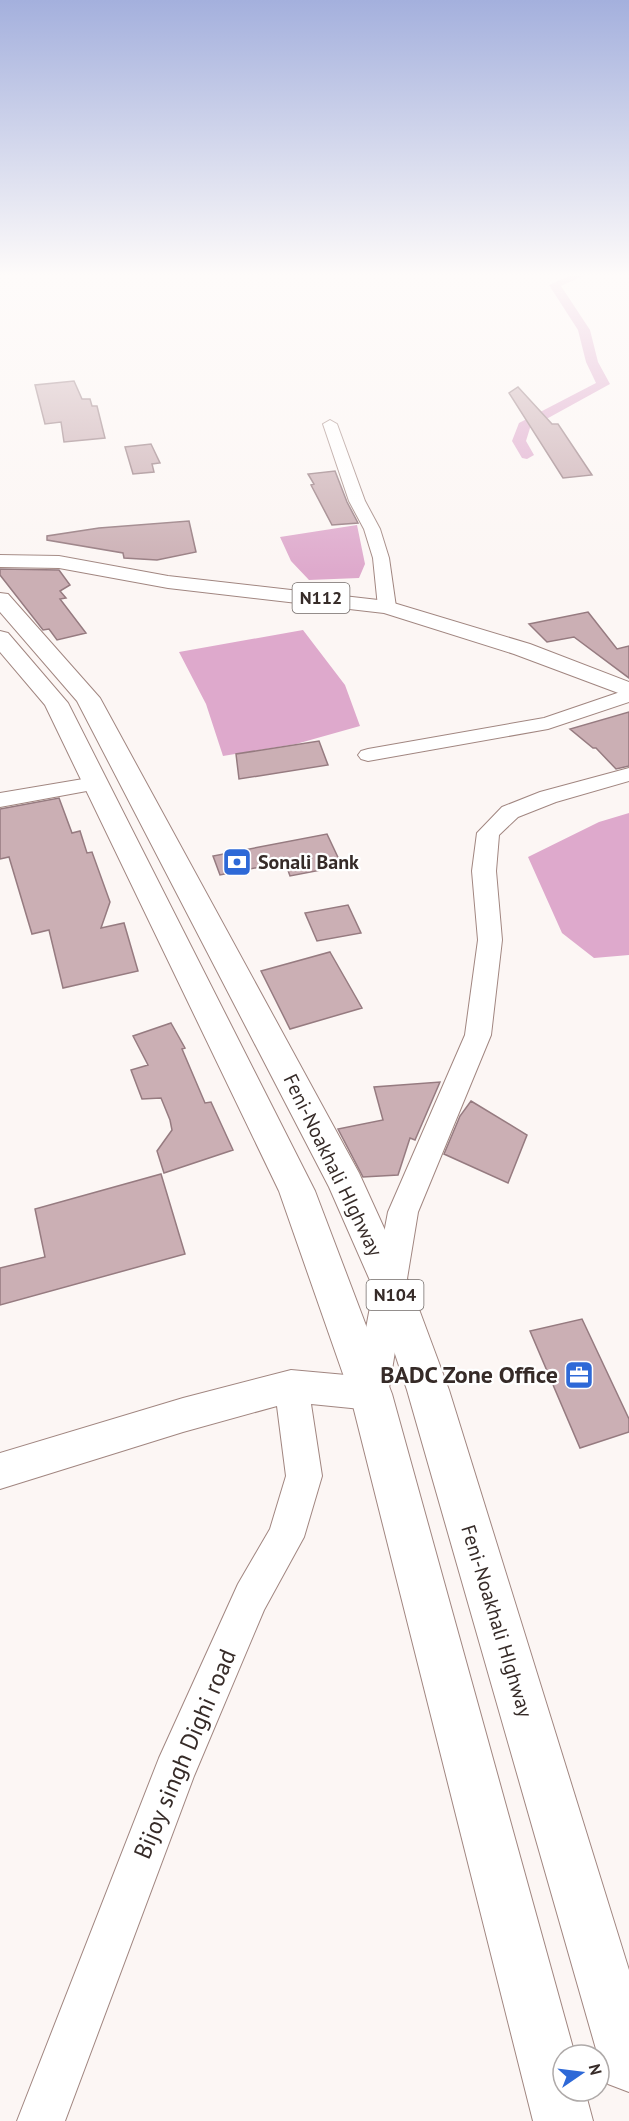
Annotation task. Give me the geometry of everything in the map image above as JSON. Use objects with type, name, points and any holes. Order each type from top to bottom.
[{"type":"highway","name":"N112","points":[[0,561],[58,562],[168,582],[387,607],[522,649],[629,692]]},
{"type":"highway","name":"Feni-Noakhali HIghway","points":[[0,599],[88,698],[346,1184],[391,1285],[428,1390],[629,2063]]},
{"type":"highway","name":"N104","points":[[0,638],[56,703],[297,1191],[371,1394],[563,2121]]},
{"type":"street","points":[[330,424],[357,501],[372,529],[381,558],[387,607]]},
{"type":"street","points":[[368,755],[548,723],[629,692]]},
{"type":"street","points":[[0,1471],[183,1414],[291,1386],[371,1394],[403,1212],[478,1035],[490,940],[484,871],[488,833],[510,812],[548,797],[629,774]]},
{"type":"street","points":[[0,800],[95,783]]},
{"type":"street","name":"Bijoy singh Dighi road","points":[[41,2121],[174,1773],[251,1597],[286,1537],[304,1476],[291,1386]]},
{"type":"shaded area","points":[[357,525],[365,564],[359,578],[309,580],[291,561],[280,537]]},
{"type":"shaded area","points":[[303,630],[345,685],[360,726],[296,744],[223,756],[206,704],[179,652]]},
{"type":"shaded area","points":[[629,813],[629,955],[594,958],[562,933],[528,857],[599,822]]},
{"type":"building","points":[[74,381],[82,399],[90,399],[92,406],[97,406],[105,438],[64,442],[61,422],[45,424],[35,385]]},
{"type":"building","points":[[518,387],[552,424],[558,424],[592,475],[563,478],[509,393]]},
{"type":"building","points":[[151,444],[160,463],[152,464],[154,472],[133,474],[125,447]]},
{"type":"building","points":[[335,471],[358,523],[332,525],[311,485],[314,484],[308,474]]},
{"type":"building","points":[[189,521],[196,552],[157,560],[124,558],[123,553],[47,540],[47,536],[99,528]]},
{"type":"building","points":[[0,569],[59,570],[70,585],[60,591],[66,598],[60,599],[86,633],[57,640],[49,629],[43,630],[0,575]]},
{"type":"building","points":[[588,612],[617,649],[629,646],[629,678],[574,637],[547,642],[529,624]]},
{"type":"building","points":[[629,712],[629,766],[616,769],[596,748],[570,729]]},
{"type":"building","points":[[319,741],[328,765],[239,779],[236,754]]},
{"type":"building","points":[[59,798],[72,833],[80,831],[87,853],[92,852],[110,902],[101,928],[124,923],[138,971],[63,988],[49,930],[32,934],[9,857],[0,859],[0,809]]},
{"type":"building","points":[[327,834],[342,866],[290,876],[285,862],[220,875],[213,856]]},
{"type":"building","points":[[348,905],[361,933],[317,941],[305,913]]},
{"type":"building","points":[[330,952],[362,1008],[290,1029],[261,971]]},
{"type":"building","points":[[171,1023],[185,1048],[182,1049],[205,1103],[211,1102],[233,1150],[164,1173],[157,1151],[172,1130],[170,1120],[161,1098],[142,1099],[131,1070],[148,1065],[133,1036]]},
{"type":"building","points":[[440,1082],[415,1140],[410,1138],[398,1175],[363,1177],[338,1129],[383,1120],[374,1087]]},
{"type":"building","points":[[471,1101],[527,1135],[508,1183],[444,1154],[460,1116]]},
{"type":"building","points":[[161,1174],[185,1254],[0,1305],[0,1268],[45,1257],[35,1209]]},
{"type":"building","name":"BADC Zone Office","points":[[582,1319],[629,1419],[629,1432],[580,1448],[530,1331]]},
{"type":"waterway","points":[[527,455],[519,441],[524,426],[603,384],[598,375]]},
{"type":"place","name":"Sonali Bank","points":[[237,862]]},
{"type":"place","name":"BADC Zone Office","points":[[579,1375]]}]
